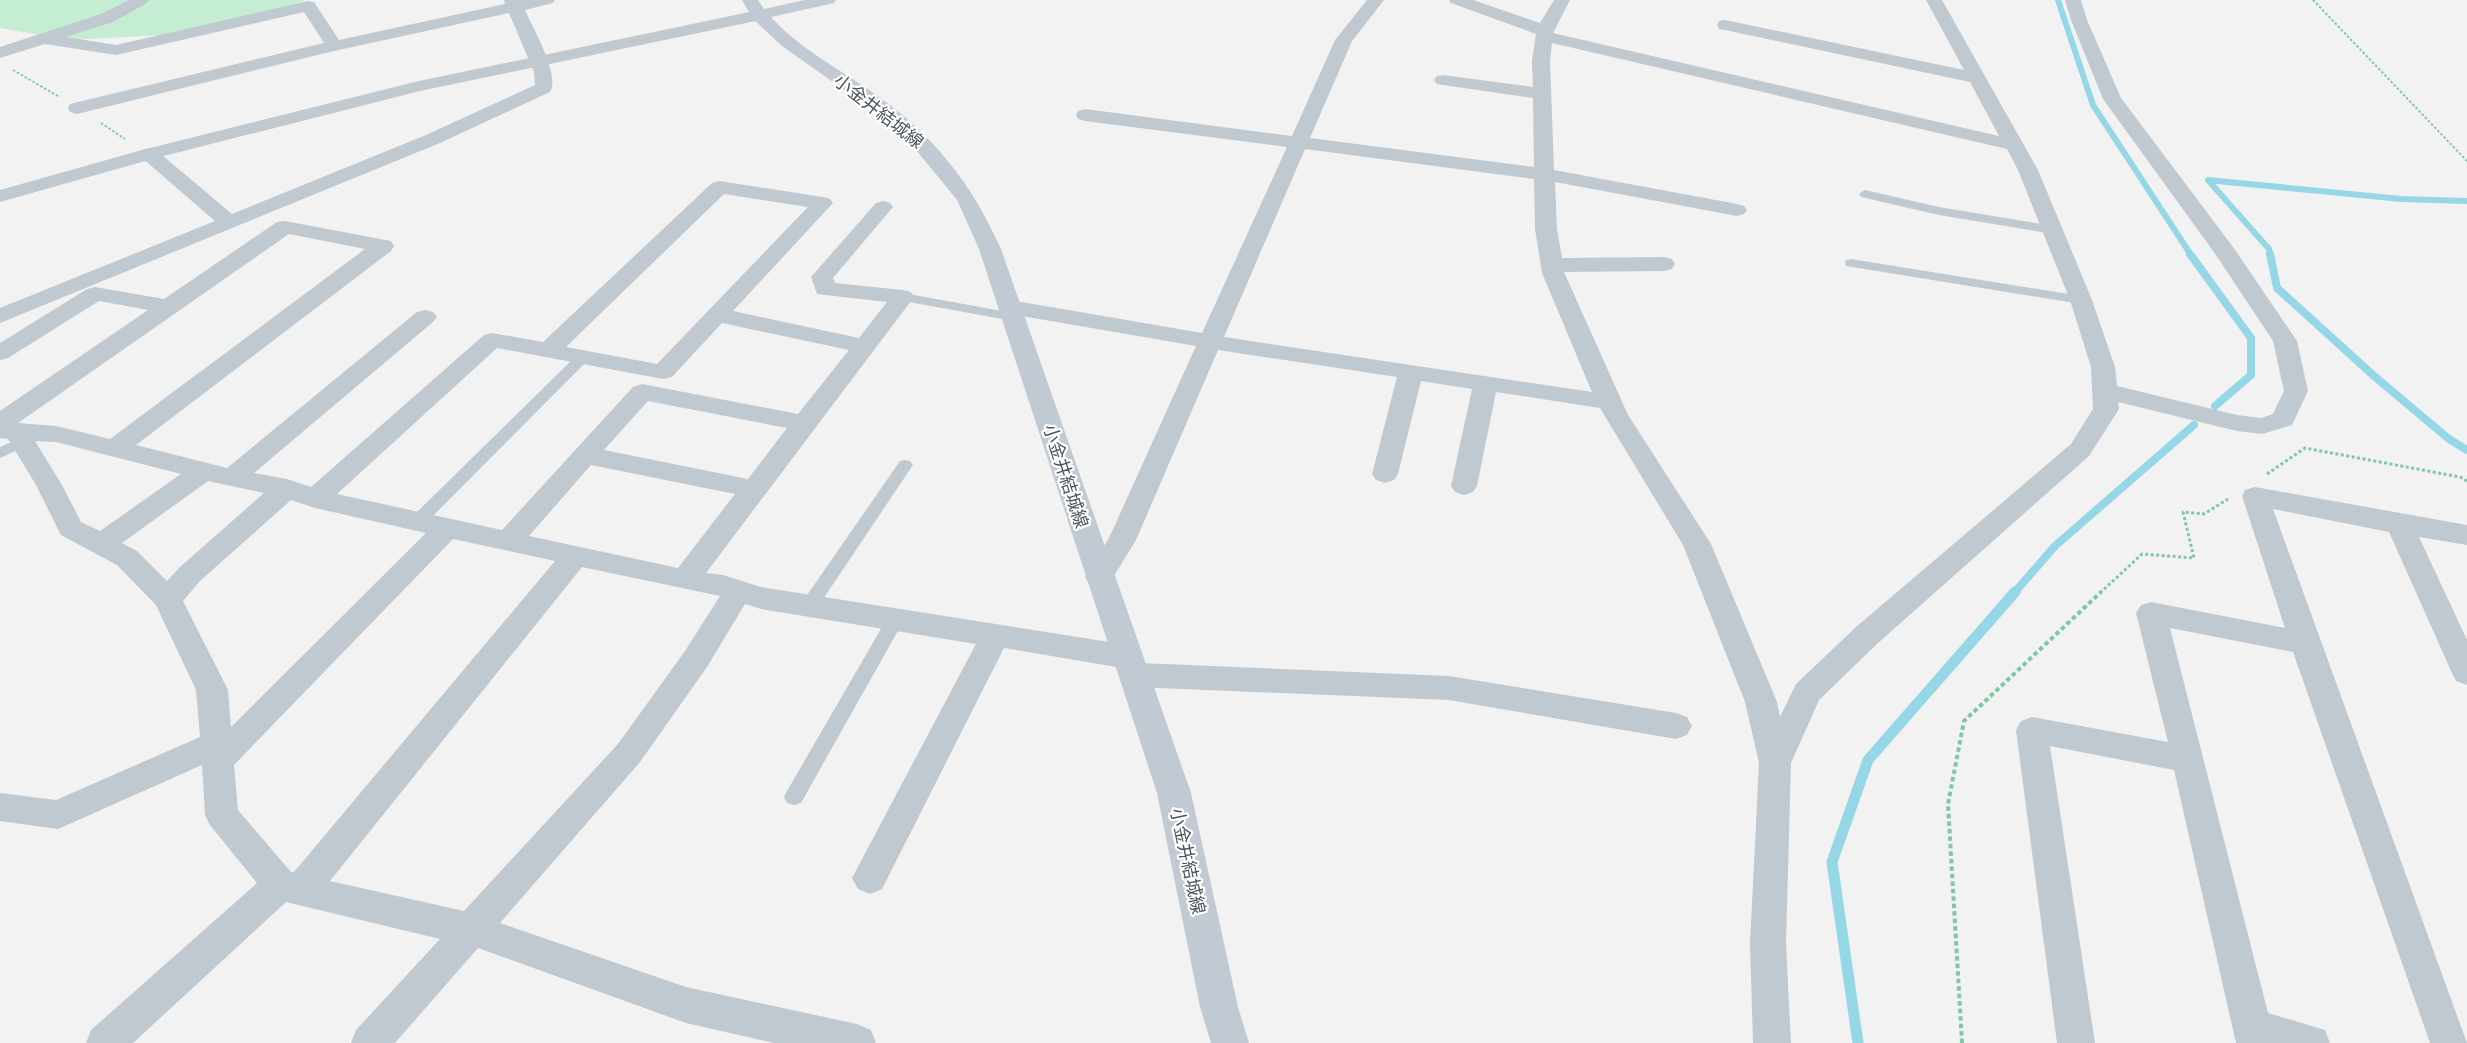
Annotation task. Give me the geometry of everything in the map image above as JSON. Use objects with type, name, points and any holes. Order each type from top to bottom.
[{"type":"main road","points":[[754,7],[828,0]]},
{"type":"main road","name":"小金井結城線","points":[[754,7],[805,55],[868,97],[920,140],[964,195],[990,249],[1099,577],[1174,794],[1219,1007],[1230,1043]]},
{"type":"street","points":[[0,53],[41,38],[107,18],[141,0]]},
{"type":"street","points":[[77,108],[513,4],[547,0]]},
{"type":"street","points":[[1099,577],[1122,540],[1344,40],[1376,0]]},
{"type":"street","points":[[1457,0],[1545,34],[2014,145]]},
{"type":"street","points":[[1562,0],[1545,34],[1541,61],[1546,229],[1553,273],[1615,415],[1696,544],[1761,702],[1775,763],[1768,943],[1772,1043]]},
{"type":"street","points":[[1775,763],[1807,693],[1867,635],[2080,450],[2106,409],[2103,367],[2081,300],[2028,170],[1934,0]]},
{"type":"street","points":[[2074,0],[2078,20],[2112,99],[2225,252],[2285,341],[2296,391],[2283,419],[2262,426],[2237,423],[2105,391]]},
{"type":"street","points":[[0,316],[433,139],[544,88],[543,72],[513,4]]},
{"type":"street","points":[[41,38],[116,50],[308,6],[334,46]]},
{"type":"street","points":[[0,196],[149,154],[419,86],[538,61],[754,7]]},
{"type":"street","points":[[1725,25],[1977,78]]},
{"type":"street","points":[[1443,80],[1542,94]]},
{"type":"street","points":[[1084,115],[1299,141],[1545,174],[1737,210]]},
{"type":"street","points":[[149,154],[229,222]]},
{"type":"street","points":[[315,499],[492,340],[548,351],[663,372],[823,203],[719,188],[548,351]]},
{"type":"street","points":[[883,207],[822,277],[825,290],[903,297]]},
{"type":"street","points":[[7,436],[168,308],[285,227],[383,246],[114,448]]},
{"type":"street","points":[[1552,265],[1664,264]]},
{"type":"street","points":[[0,353],[95,294],[168,308]]},
{"type":"street","points":[[685,580],[804,423],[903,297]]},
{"type":"street","points":[[1011,312],[1610,402]]},
{"type":"street","points":[[717,315],[864,346]]},
{"type":"street","points":[[232,478],[425,317]]},
{"type":"street","points":[[1385,474],[1411,372]]},
{"type":"street","points":[[1464,486],[1485,384]]},
{"type":"street","points":[[508,541],[642,392],[804,423]]},
{"type":"street","points":[[7,436],[56,434],[232,478],[288,488],[315,499],[685,580],[723,586],[761,598],[994,636],[1131,666],[1449,688],[1676,726]]},
{"type":"street","points":[[7,436],[49,485],[71,528],[126,558],[168,599],[212,690],[222,815],[291,888],[472,930],[686,1005],[857,1043]]},
{"type":"street","points":[[586,455],[754,489]]},
{"type":"street","points":[[101,544],[204,471]]},
{"type":"street","points":[[168,599],[190,574],[288,488]]},
{"type":"street","points":[[2449,1043],[2305,643],[2255,496],[2467,535]]},
{"type":"street","points":[[2399,524],[2467,673]]},
{"type":"street","points":[[0,806],[58,815],[217,752],[447,528]]},
{"type":"street","points":[[105,1043],[291,888],[576,555]]},
{"type":"street","points":[[370,1043],[629,753],[696,659],[738,591]]},
{"type":"street","points":[[2305,643],[2151,613],[2254,1036],[2311,1043]]},
{"type":"street","points":[[870,878],[994,636]]},
{"type":"street","points":[[2076,1043],[2032,730],[2188,759]]},
{"type":"lane","points":[[1865,194],[1939,211],[2053,230]]},
{"type":"lane","points":[[1851,262],[2081,300]]},
{"type":"lane","points":[[903,297],[1011,312]]},
{"type":"lane","points":[[418,521],[583,357]]},
{"type":"lane","points":[[809,606],[905,466]]},
{"type":"lane","points":[[794,797],[895,620]]},
{"type":"path","points":[[2313,0],[2467,161]]},
{"type":"path","points":[[2263,476],[2305,448],[2460,477],[2467,481]]},
{"type":"path","points":[[1962,1043],[1948,804],[1964,721],[2142,554],[2194,558],[2183,512],[2204,514],[2230,498]]},
{"type":"green space","points":[[0,0],[306,0],[289,6],[164,35],[68,40],[0,28]]},
{"type":"waterway","points":[[2058,0],[2093,105],[2191,255]]},
{"type":"waterway","points":[[2270,255],[2269,249],[2208,180],[2401,199],[2467,201]]},
{"type":"waterway","points":[[2190,254],[2251,338],[2251,375],[2215,406]]},
{"type":"waterway","points":[[2270,254],[2277,288],[2374,376],[2449,439],[2467,450]]},
{"type":"waterway","points":[[2014,593],[2055,546],[2194,425]]},
{"type":"waterway","points":[[1858,1043],[1832,862],[1868,760],[2015,592]]}]
